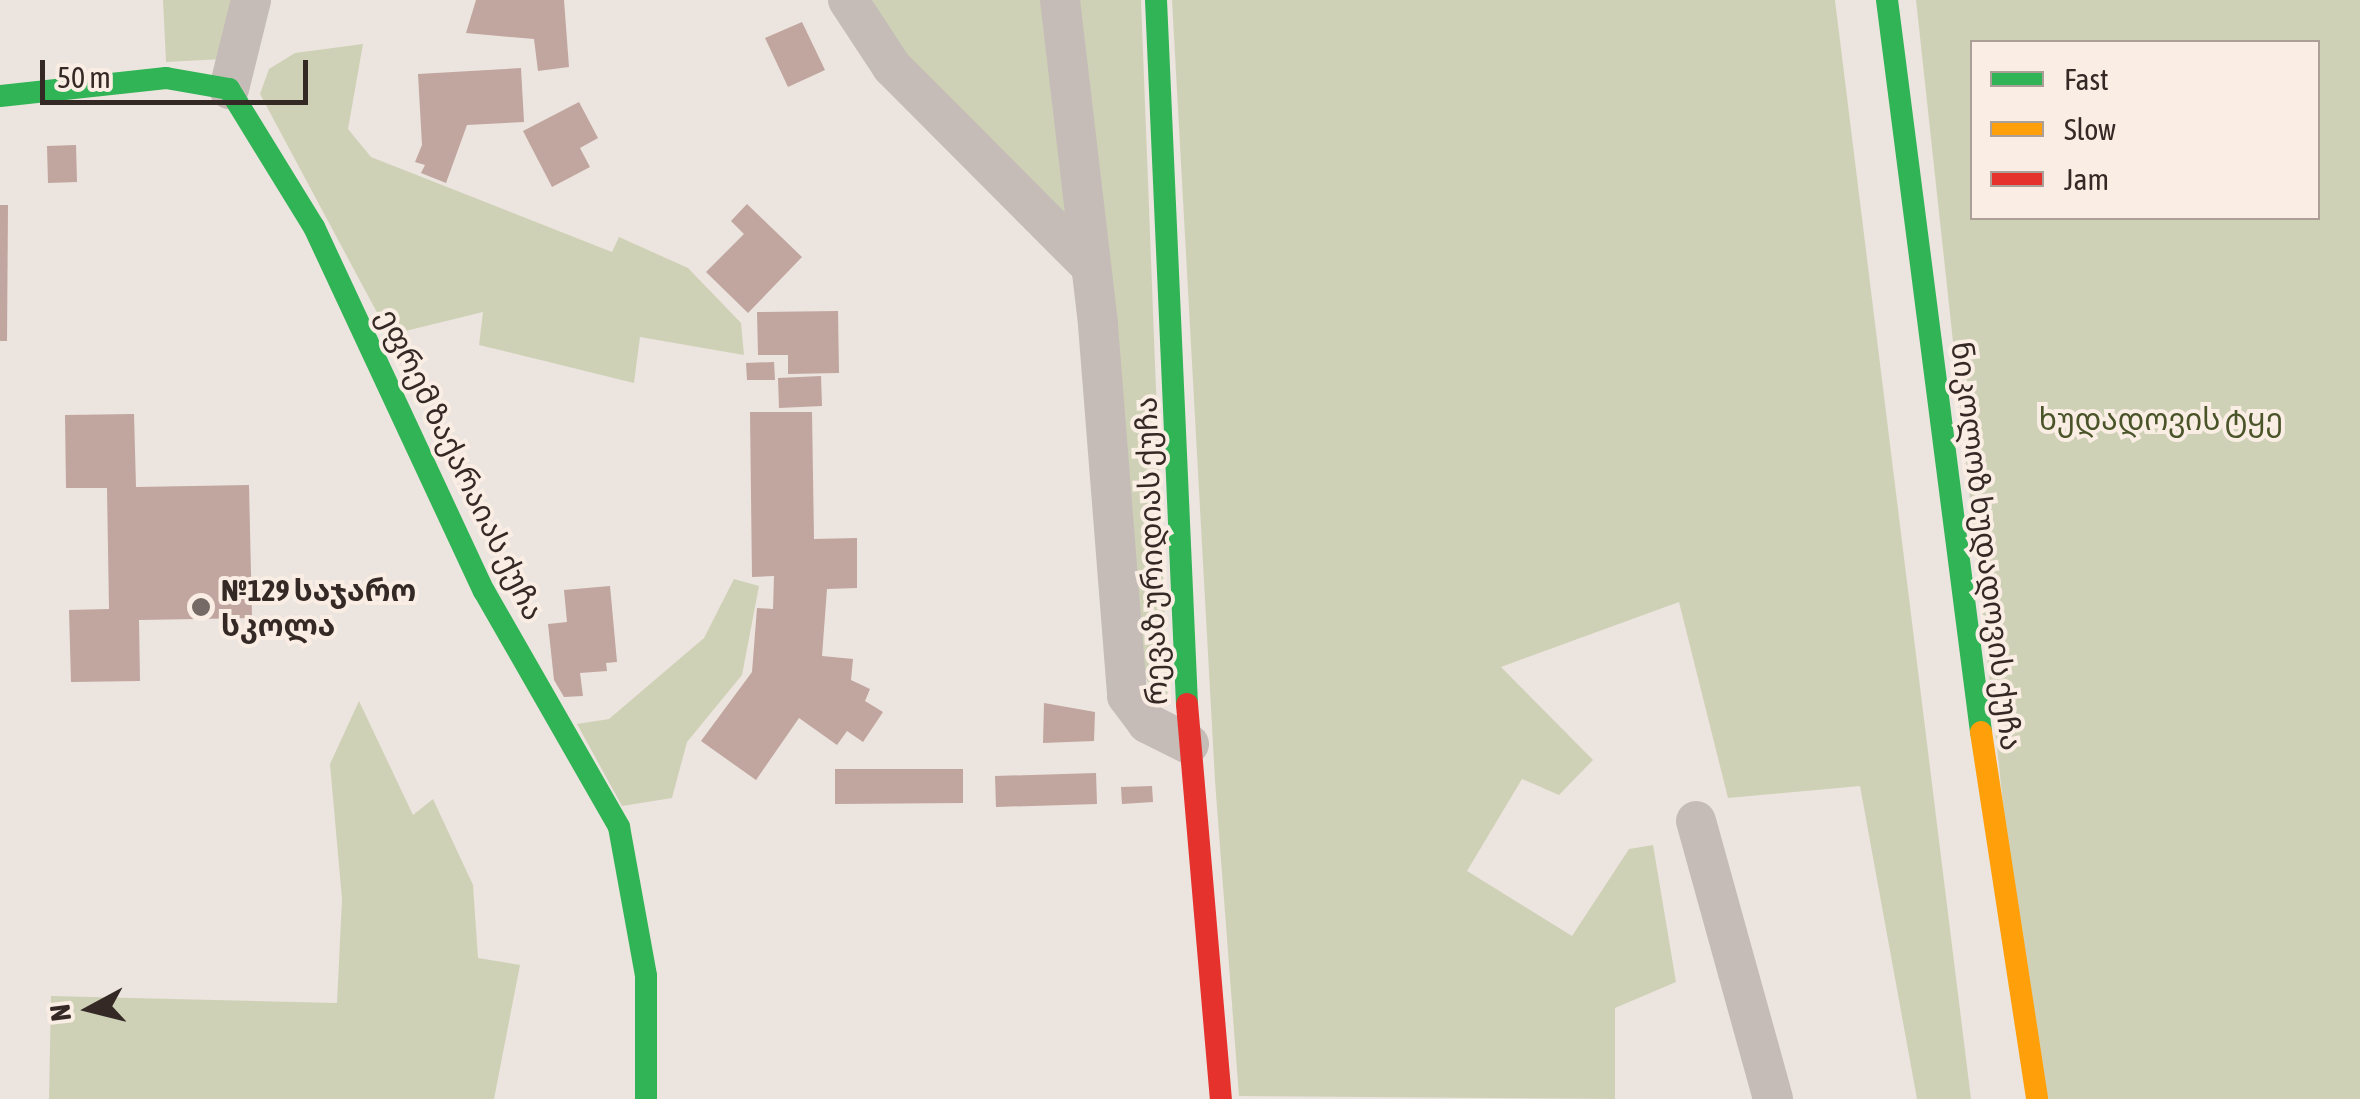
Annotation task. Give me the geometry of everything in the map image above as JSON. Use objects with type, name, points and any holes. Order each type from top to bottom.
[{"type":"street","points":[[0,96],[166,78],[228,88],[251,0]]},
{"type":"street","points":[[848,0],[892,68],[1091,267]]},
{"type":"street","points":[[1060,0],[1091,267],[1127,696],[1147,723],[1190,744]]},
{"type":"street","name":"რევაზ ურიდიას ქუჩა","points":[[1156,0],[1190,744],[1221,1099]]},
{"type":"street","name":"ნიკოლოზ ხუდადოვის ქუჩა","points":[[1887,0],[1980,736],[2036,1099]]},
{"type":"street","name":"ეფრემ ზაქარაიას ქუჩა","points":[[228,88],[314,227],[484,591],[619,827],[646,976],[646,1099]]},
{"type":"street","points":[[1696,820],[1773,1099]]},
{"type":"green space","points":[[163,0],[238,0],[223,59],[166,62]]},
{"type":"green space","points":[[864,0],[1050,0],[1078,225],[911,76]]},
{"type":"green space","points":[[1075,0],[1141,0],[1168,701],[1151,690],[1142,669]]},
{"type":"green space","points":[[1172,0],[1835,0],[1971,1099],[1917,1099],[1860,786],[1728,798],[1679,602],[1501,667],[1593,760],[1559,795],[1522,779],[1467,871],[1572,936],[1629,849],[1653,845],[1676,982],[1615,1008],[1615,1099],[1239,1096],[1215,781]]},
{"type":"green space","name":"ხუდადოვის ტყე","points":[[1916,0],[2360,0],[2360,1099],[2035,1099]]},
{"type":"green space","points":[[363,44],[348,129],[371,157],[612,252],[619,237],[688,268],[741,323],[744,355],[640,337],[634,383],[479,345],[483,312],[389,335],[260,94],[269,69],[295,53]]},
{"type":"green space","points":[[734,579],[759,586],[742,675],[687,742],[672,798],[622,806],[577,724],[609,719],[704,638]]},
{"type":"green space","points":[[359,701],[413,815],[433,799],[473,885],[478,958],[520,965],[494,1099],[49,1099],[51,996],[337,1003],[342,899],[330,764]]},
{"type":"building","points":[[476,0],[564,0],[569,67],[538,71],[534,39],[466,33]]},
{"type":"building","points":[[802,22],[825,70],[788,87],[765,38]]},
{"type":"building","points":[[521,68],[524,122],[467,125],[446,183],[421,173],[425,165],[415,162],[422,145],[418,74]]},
{"type":"building","points":[[579,102],[598,138],[580,148],[590,167],[552,187],[523,131]]},
{"type":"building","points":[[76,145],[77,182],[48,183],[47,146]]},
{"type":"building","points":[[747,204],[802,257],[748,313],[706,272],[744,234],[731,221]]},
{"type":"building","points":[[0,205],[8,205],[7,341],[0,341]]},
{"type":"building","points":[[838,311],[839,373],[788,374],[788,355],[758,355],[757,312]]},
{"type":"building","points":[[774,362],[775,380],[747,380],[746,363]]},
{"type":"building","points":[[821,376],[822,406],[779,408],[778,378]]},
{"type":"building","points":[[750,412],[812,412],[814,539],[857,538],[857,588],[827,589],[822,656],[853,659],[851,680],[870,689],[865,701],[883,712],[863,742],[847,731],[837,745],[799,718],[756,780],[701,741],[752,672],[757,608],[773,609],[774,576],[752,577]]},
{"type":"building","points":[[134,414],[136,487],[249,485],[252,618],[139,620],[140,681],[71,682],[69,610],[109,609],[107,488],[66,488],[65,415]]},
{"type":"building","points":[[610,586],[617,662],[606,663],[607,671],[580,673],[583,696],[564,697],[554,680],[548,624],[567,622],[564,590]]},
{"type":"building","points":[[1044,703],[1095,712],[1094,741],[1043,743]]},
{"type":"building","points":[[835,769],[963,769],[963,803],[835,804]]},
{"type":"building","points":[[1096,773],[1097,804],[996,807],[995,776]]},
{"type":"building","points":[[1152,786],[1153,802],[1122,804],[1121,787]]},
{"type":"traffic: fast","points":[[1156,0],[1187,704]]},
{"type":"traffic: fast","points":[[1887,0],[1981,732]]},
{"type":"traffic: fast","points":[[0,96],[166,78],[229,89],[314,227],[484,591],[619,827],[646,976],[646,1099]]},
{"type":"traffic: slow","points":[[1981,732],[2037,1099]]},
{"type":"traffic: jam","points":[[1187,704],[1221,1099]]},
{"type":"place","name":"№129 საჯარო სკოლა","points":[[201,607]]}]
